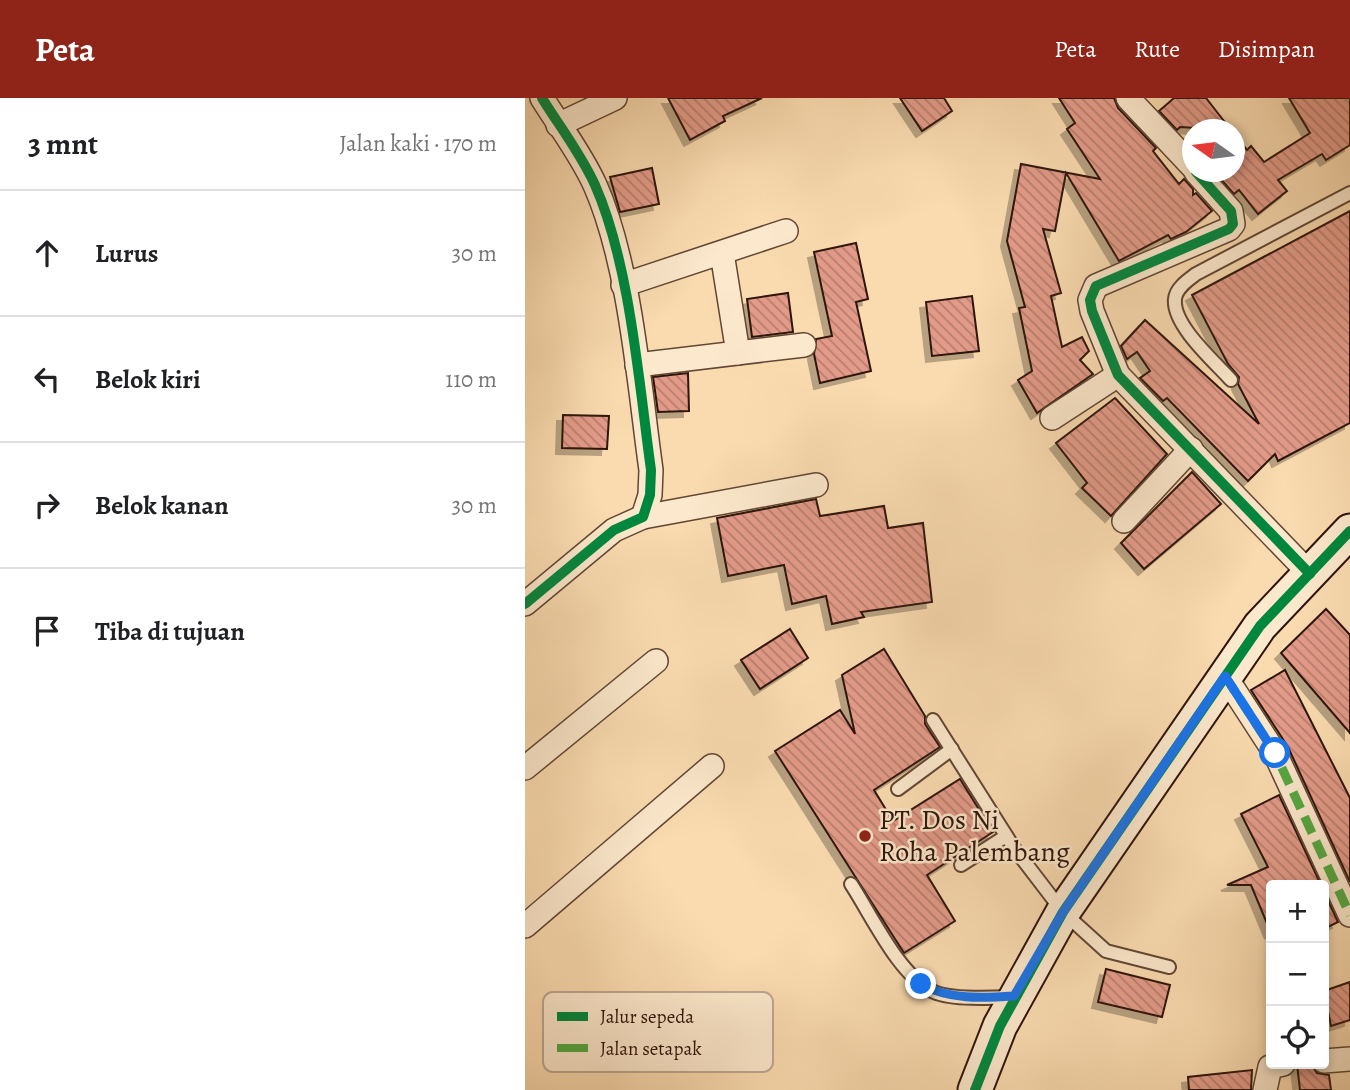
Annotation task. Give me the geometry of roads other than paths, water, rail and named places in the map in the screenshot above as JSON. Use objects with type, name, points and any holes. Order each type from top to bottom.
[{"type":"street","points":[[542,98],[596,188],[623,285],[651,470],[650,495],[643,517]]},
{"type":"street","points":[[558,125],[615,98]]},
{"type":"street","points":[[1128,98],[1182,156]]},
{"type":"street","points":[[1205,182],[1231,211],[1233,224],[1229,229],[1096,286],[1091,295],[1092,311],[1118,375],[1310,574]]},
{"type":"street","points":[[623,285],[786,231]]},
{"type":"street","points":[[722,253],[738,353]]},
{"type":"street","points":[[637,366],[804,345]]},
{"type":"street","points":[[1052,418],[1118,375]]},
{"type":"street","points":[[1124,521],[1191,449]]},
{"type":"street","points":[[525,604],[614,530],[643,517],[816,485]]},
{"type":"street","points":[[975,1090],[1014,996],[1063,912],[1260,626],[1350,531]]},
{"type":"street","points":[[525,768],[656,661]]},
{"type":"street","points":[[1225,676],[1275,753],[1350,915]]},
{"type":"street","points":[[525,926],[712,766]]},
{"type":"street","points":[[1329,1061],[1350,1059]]},
{"type":"street","points":[[1265,1090],[1270,1069]]},
{"type":"lane","points":[[1231,380],[1177,315],[1175,298],[1183,285],[1196,274],[1350,193]]},
{"type":"lane","points":[[933,720],[1006,836],[1063,912],[1106,951],[1169,967]]},
{"type":"lane","points":[[898,789],[952,750]]},
{"type":"lane","points":[[961,865],[1006,836]]},
{"type":"lane","points":[[851,884],[906,969],[921,984],[936,993],[987,998],[1014,996]]},
{"type":"place","name":"PT. Dos Ni Roha Palembang","points":[[865,836]]}]
